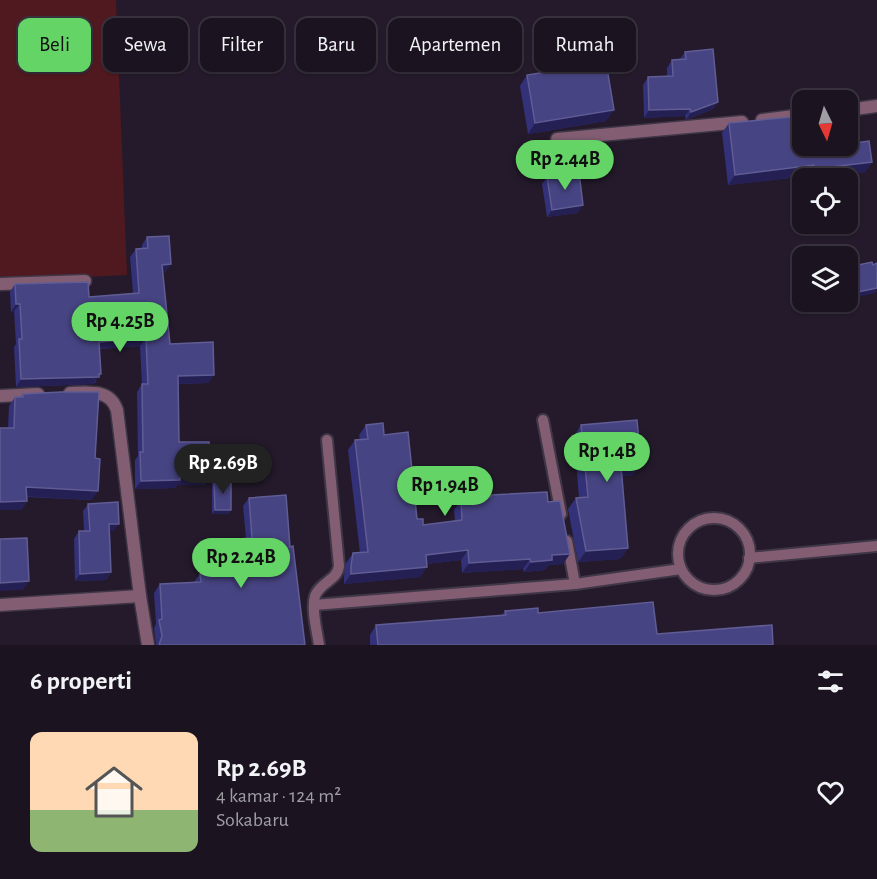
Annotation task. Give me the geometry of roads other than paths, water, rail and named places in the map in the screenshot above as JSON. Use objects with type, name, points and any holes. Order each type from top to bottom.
[{"type":"street","points":[[858,109],[877,106]]},
{"type":"street","points":[[557,139],[792,116]]},
{"type":"street","points":[[0,284],[85,281]]},
{"type":"street","points":[[0,396],[91,392],[107,396],[114,401],[148,645]]},
{"type":"street","points":[[0,605],[140,596]]},
{"type":"lane","points":[[543,420],[575,584]]},
{"type":"lane","points":[[319,645],[314,605],[315,594],[338,573],[339,566],[327,440]]},
{"type":"lane","points":[[711,518],[722,519],[732,523],[741,531],[747,540],[749,558],[745,573],[737,581],[717,590],[705,589],[695,585],[681,569],[678,557],[679,546],[683,535],[700,521],[711,518]]},
{"type":"lane","points":[[749,558],[877,546]]},
{"type":"lane","points":[[314,605],[575,584],[681,569]]}]
